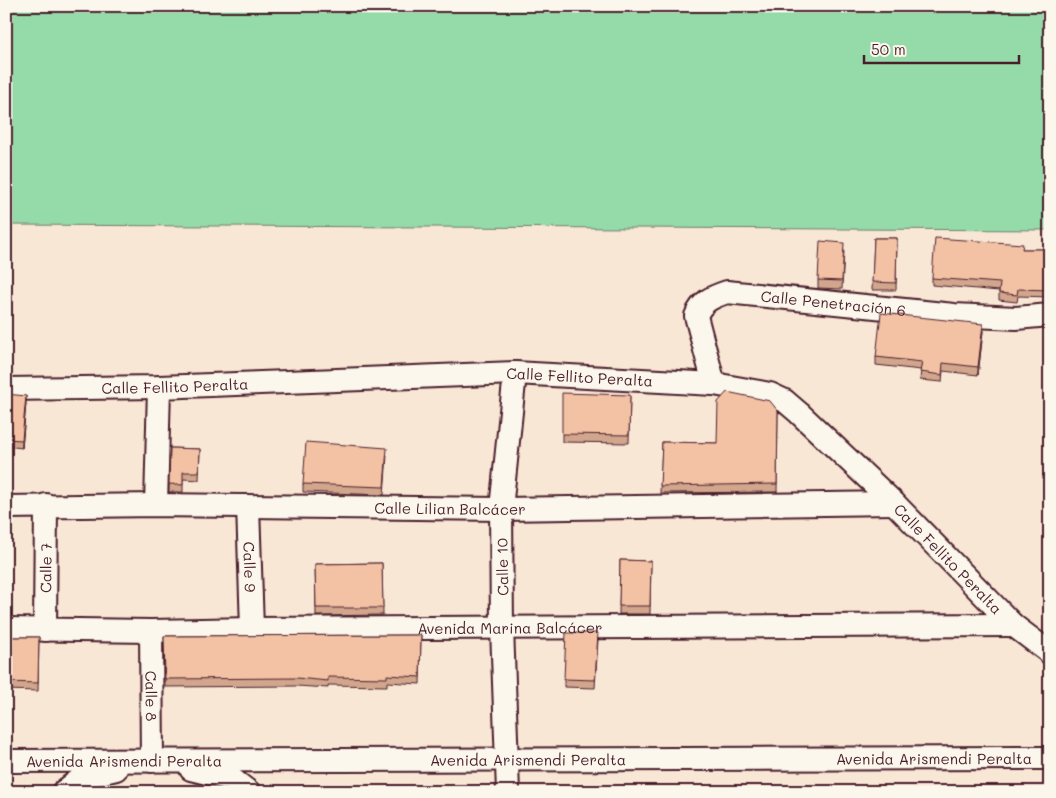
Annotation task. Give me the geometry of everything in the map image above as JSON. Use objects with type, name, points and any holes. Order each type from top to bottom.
[{"type":"street","name":"Calle Penetración 6","points":[[714,384],[696,316],[701,305],[712,296],[727,292],[954,314],[1016,318],[1050,315]]},
{"type":"street","name":"Calle Fellito Peralta","points":[[6,389],[159,387],[515,373],[714,384],[770,394],[785,401],[894,503],[1013,625],[1050,653]]},
{"type":"street","name":"Calle 10","points":[[508,792],[502,628],[501,509],[515,373]]},
{"type":"street","points":[[156,505],[159,387]]},
{"type":"street","name":"Calle Lilian Balcácer","points":[[6,507],[156,505],[501,509],[894,503]]},
{"type":"street","name":"Calle 7","points":[[45,630],[46,506]]},
{"type":"street","name":"Calle 9","points":[[248,506],[252,629]]},
{"type":"street","name":"Avenida Marina Balcácer","points":[[6,629],[151,632],[252,629],[1013,625]]},
{"type":"street","name":"Calle 8","points":[[151,632],[152,761]]},
{"type":"street","name":"Avenida Arismendi Peralta","points":[[6,761],[1050,758]]},
{"type":"street","points":[[63,792],[83,777],[152,761],[232,779],[250,792]]},
{"type":"green space","points":[[6,6],[1050,6],[1050,230],[6,225]]},
{"type":"building","points":[[874,238],[897,238],[896,283],[872,282]]},
{"type":"building","points":[[935,238],[1023,244],[1022,249],[1050,249],[1050,290],[1018,289],[1017,295],[999,293],[1000,283],[932,278]]},
{"type":"building","points":[[820,241],[844,243],[842,281],[818,280]]},
{"type":"building","points":[[881,313],[983,324],[978,367],[943,363],[942,375],[920,372],[922,362],[876,357]]},
{"type":"building","points":[[727,392],[770,401],[778,411],[777,484],[660,486],[662,442],[717,443],[718,402]]},
{"type":"building","points":[[562,393],[630,395],[629,435],[562,434]]},
{"type":"building","points":[[6,394],[26,396],[22,440],[6,439]]},
{"type":"building","points":[[306,442],[387,448],[384,487],[303,484]]},
{"type":"building","points":[[170,448],[200,449],[199,472],[183,472],[183,485],[169,484]]},
{"type":"building","points":[[620,560],[651,561],[650,606],[619,606]]},
{"type":"building","points":[[382,563],[383,608],[316,608],[315,564]]},
{"type":"building","points":[[566,633],[598,633],[595,680],[564,679]]},
{"type":"building","points":[[421,635],[420,677],[387,675],[387,678],[328,677],[328,681],[297,678],[165,679],[164,636]]},
{"type":"building","points":[[6,637],[39,637],[38,683],[6,682]]}]
